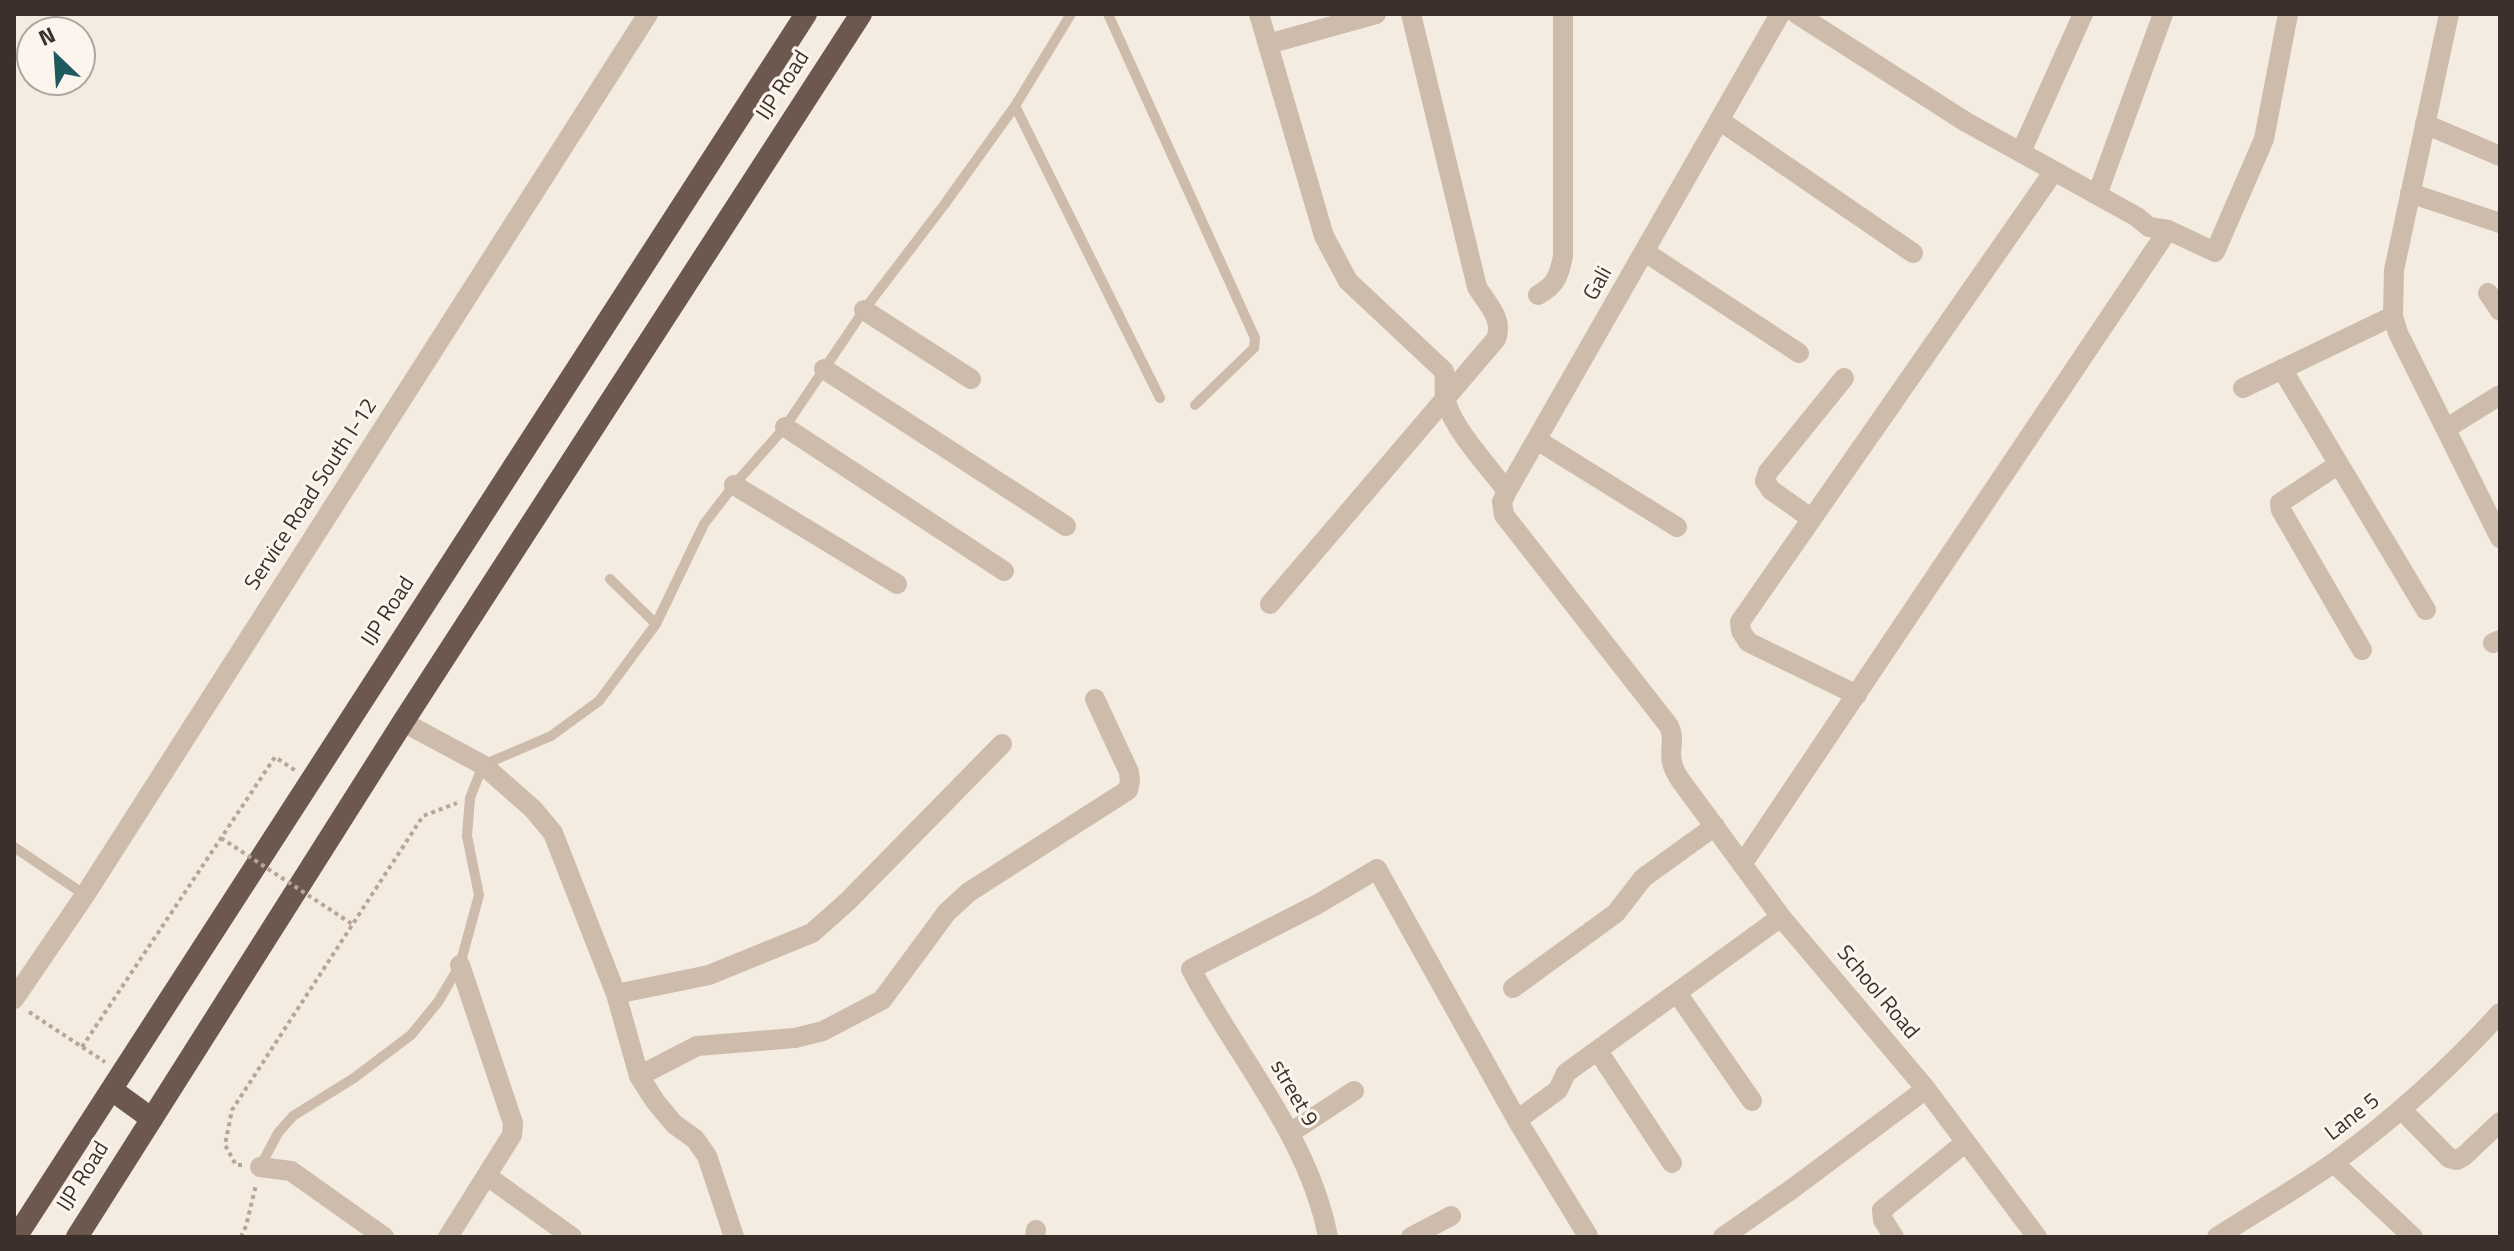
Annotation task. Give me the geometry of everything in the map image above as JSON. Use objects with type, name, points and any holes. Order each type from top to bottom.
[{"type":"highway","name":"IJP Road","points":[[16,1237],[806,14]]},
{"type":"highway","name":"IJP Road","points":[[77,1237],[403,722],[861,14]]},
{"type":"highway","points":[[117,1082],[152,1119]]},
{"type":"street","name":"Service Road South I-12","points":[[20,1004],[85,895],[648,14]]},
{"type":"street","points":[[1259,14],[1324,236],[1335,261],[1348,281],[1444,371],[1447,384],[1444,397],[1452,416],[1507,491]]},
{"type":"street","points":[[1268,44],[1376,14]]},
{"type":"street","points":[[1270,604],[1496,339],[1500,330],[1499,320],[1477,287],[1411,14]]},
{"type":"street","points":[[1538,295],[1553,287],[1563,256],[1563,14]]},
{"type":"street","name":"Gali","points":[[1507,491],[1780,14]]},
{"type":"street","points":[[1797,14],[1966,122],[2137,217],[2149,227],[2168,230],[2215,252],[2264,139],[2288,14]]},
{"type":"street","points":[[2021,152],[2083,14]]},
{"type":"street","points":[[2097,195],[2163,14]]},
{"type":"street","points":[[2449,14],[2394,270],[2393,316],[2398,333],[2500,538]]},
{"type":"street","points":[[1719,120],[1913,253]]},
{"type":"street","points":[[2425,124],[2500,156]]},
{"type":"street","points":[[1857,695],[1748,642],[1741,631],[1740,622],[2054,171]]},
{"type":"street","points":[[2410,193],[2500,223]]},
{"type":"street","points":[[1743,863],[2168,230]]},
{"type":"street","points":[[1645,252],[1799,353]]},
{"type":"street","points":[[2488,293],[2500,311]]},
{"type":"street","points":[[864,310],[971,379]]},
{"type":"street","points":[[2243,388],[2393,316]]},
{"type":"street","points":[[824,369],[1066,526]]},
{"type":"street","points":[[2282,369],[2426,610]]},
{"type":"street","points":[[1812,519],[1771,490],[1765,481],[1768,472],[1844,378]]},
{"type":"street","points":[[2447,428],[2500,395]]},
{"type":"street","points":[[785,427],[1004,571]]},
{"type":"street","points":[[1537,440],[1677,527]]},
{"type":"street","points":[[2339,464],[2280,503],[2281,510],[2362,650]]},
{"type":"street","points":[[734,485],[897,584]]},
{"type":"street","name":"School Road","points":[[1507,491],[1502,502],[1504,515],[1669,726],[1672,732],[1670,759],[1681,781],[1781,917],[1926,1089],[2037,1237]]},
{"type":"street","points":[[639,1076],[697,1046],[795,1038],[823,1031],[882,1000],[947,912],[969,892],[1128,790],[1129,772],[1095,699]]},
{"type":"street","points":[[403,722],[483,765],[533,809],[553,833],[616,994],[639,1076],[674,1124],[695,1139],[707,1156],[734,1237]]},
{"type":"street","points":[[616,994],[709,975],[812,933],[848,901],[1002,744]]},
{"type":"street","points":[[1513,988],[1616,913],[1643,878],[1715,826]]},
{"type":"street","name":"street 9","points":[[1328,1237],[1322,1205],[1290,1133],[1191,969],[1318,904],[1377,869],[1517,1120]]},
{"type":"street","points":[[1588,1236],[1517,1120],[1558,1090],[1566,1073],[1781,917]]},
{"type":"street","points":[[448,1237],[512,1135],[513,1123],[460,965]]},
{"type":"street","points":[[1677,993],[1752,1101]]},
{"type":"street","name":"Lane 5","points":[[2217,1237],[2334,1163],[2402,1110],[2500,1013]]},
{"type":"street","points":[[1598,1051],[1672,1163]]},
{"type":"street","points":[[1723,1237],[1926,1089]]},
{"type":"street","points":[[1290,1133],[1354,1091]]},
{"type":"street","points":[[2402,1110],[2449,1158],[2457,1160],[2500,1122]]},
{"type":"street","points":[[1894,1237],[1883,1220],[1882,1210],[1966,1142]]},
{"type":"street","points":[[2334,1163],[2413,1237]]},
{"type":"street","points":[[260,1167],[291,1171],[384,1237]]},
{"type":"street","points":[[487,1176],[572,1237]]},
{"type":"street","points":[[1411,1237],[1451,1216]]},
{"type":"lane","points":[[260,1167],[278,1133],[293,1116],[354,1078],[411,1035],[438,1002],[460,965],[479,895],[467,836],[470,798],[483,765],[551,736],[599,701],[656,624],[704,524],[785,427],[864,310],[1015,106],[1071,14]]},
{"type":"lane","points":[[1108,14],[1255,338],[1254,348],[1195,405]]},
{"type":"lane","points":[[1015,106],[1160,398]]},
{"type":"lane","points":[[610,579],[656,624]]},
{"type":"lane","points":[[14,847],[85,895]]},
{"type":"path","points":[[82,1047],[275,757]]},
{"type":"path","points":[[241,1237],[260,1167],[236,1165],[225,1145],[232,1110],[423,816],[470,798]]},
{"type":"path","points":[[221,838],[352,924]]},
{"type":"path","points":[[20,1004],[82,1047],[117,1082]]}]
